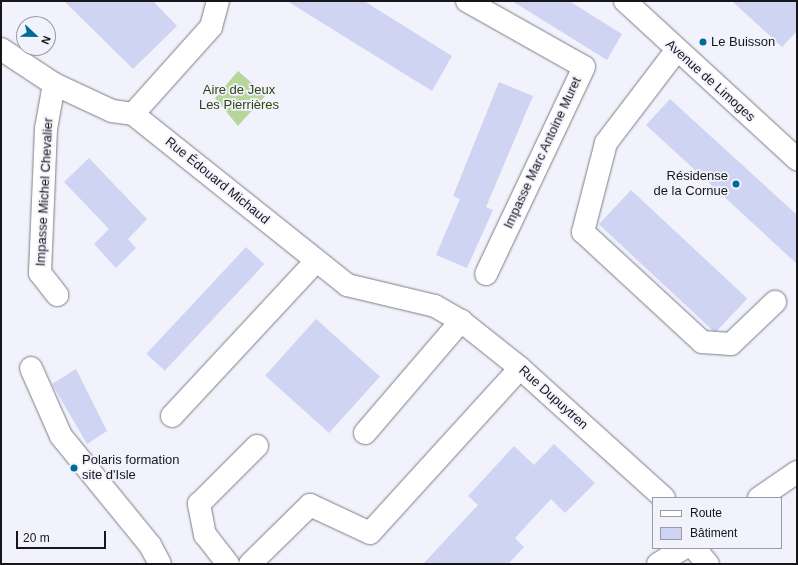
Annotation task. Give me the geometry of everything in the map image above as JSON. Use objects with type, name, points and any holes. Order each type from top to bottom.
[{"type":"street","points":[[1,49],[54,84],[112,111],[133,114],[211,27],[218,1]]},
{"type":"street","name":"Impasse Marc Antoine Muret","points":[[467,1],[584,67],[486,274]]},
{"type":"street","name":"Avenue de Limoges","points":[[625,1],[676,51],[797,159]]},
{"type":"street","points":[[676,51],[606,143],[583,232],[702,342],[731,344],[775,302]]},
{"type":"street","name":"Impasse Michel Chevalier","points":[[54,84],[46,129],[40,273],[57,295]]},
{"type":"street","name":"Rue Édouard Michaud","points":[[133,114],[315,262],[348,285],[435,306]]},
{"type":"street","points":[[172,416],[315,262]]},
{"type":"street","name":"Rue Dupuytren","points":[[435,306],[461,321],[520,368],[663,497]]},
{"type":"street","points":[[365,433],[461,321]]},
{"type":"street","points":[[31,368],[61,436],[150,545],[160,564]]},
{"type":"street","points":[[250,564],[310,505],[370,533],[520,368]]},
{"type":"street","points":[[228,564],[205,535],[199,504],[257,446]]},
{"type":"street","points":[[760,497],[797,472]]},
{"type":"street","points":[[658,564],[682,549]]},
{"type":"street","points":[[695,549],[708,564]]},
{"type":"green space","name":"Aire de Jeux Les Pierrières","points":[[238,71],[266,95],[238,126],[215,98]]},
{"type":"building","points":[[64,1],[153,1],[177,26],[133,69]]},
{"type":"building","points":[[287,1],[364,1],[452,56],[432,91]]},
{"type":"building","points":[[512,1],[569,1],[622,34],[607,60]]},
{"type":"building","points":[[732,1],[797,1],[797,31],[782,47]]},
{"type":"building","points":[[499,82],[533,96],[486,207],[493,210],[467,268],[436,255],[460,199],[453,196]]},
{"type":"building","name":"Résidense de la Cornue","points":[[670,99],[797,215],[797,264],[646,125]]},
{"type":"building","points":[[89,158],[147,219],[128,239],[136,248],[116,268],[94,244],[109,229],[64,182]]},
{"type":"building","points":[[631,190],[747,298],[715,333],[599,224]]},
{"type":"building","points":[[246,247],[264,264],[165,371],[146,354]]},
{"type":"building","points":[[316,319],[380,377],[329,433],[265,375]]},
{"type":"building","points":[[76,369],[107,431],[87,444],[52,384]]},
{"type":"building","points":[[554,444],[595,483],[565,513],[551,499],[515,538],[524,547],[508,564],[423,564],[478,505],[468,496],[514,446],[534,465]]},
{"type":"place","name":"Le Buisson","points":[[703,42]]},
{"type":"place","name":"Résidense de la Cornue","points":[[736,184]]},
{"type":"place","name":"Polaris formation site d'Isle","points":[[74,468]]}]
